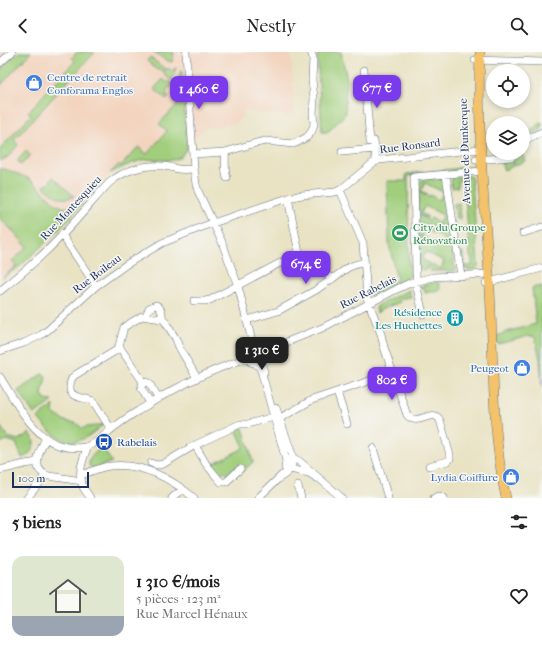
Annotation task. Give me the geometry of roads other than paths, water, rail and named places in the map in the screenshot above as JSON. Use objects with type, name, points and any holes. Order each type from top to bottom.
[{"type":"main road","name":"Avenue de Dunkerque","points":[[477,56],[478,160],[492,342],[498,450],[506,498]]},
{"type":"street","points":[[0,60],[7,52]]},
{"type":"street","points":[[0,63],[12,52]]},
{"type":"street","points":[[186,52],[196,187],[225,250],[238,286],[253,345]]},
{"type":"street","points":[[193,154],[225,152],[266,141],[293,144],[310,134],[314,128],[314,98],[312,80],[313,54],[311,52]]},
{"type":"street","points":[[477,56],[542,62]]},
{"type":"street","points":[[364,70],[370,142],[374,141],[376,161]]},
{"type":"street","points":[[530,137],[542,132]]},
{"type":"street","points":[[342,152],[375,149]]},
{"type":"street","name":"Rue Ronsard","points":[[213,223],[288,198],[302,195],[335,192],[340,190],[376,161],[478,149]]},
{"type":"street","points":[[225,152],[225,171],[227,178]]},
{"type":"street","points":[[478,160],[486,159]]},
{"type":"street","name":"Rue Montesquieu","points":[[0,291],[28,268],[62,235],[109,183],[125,172],[153,165],[182,170],[194,169]]},
{"type":"street","points":[[423,314],[416,281],[414,177],[479,172]]},
{"type":"street","points":[[446,175],[461,276]]},
{"type":"street","points":[[340,190],[363,243],[366,295],[381,334],[408,417],[415,420],[433,416],[440,420],[450,459],[448,461],[429,466]]},
{"type":"street","points":[[288,198],[299,253],[332,279]]},
{"type":"street","name":"Rue Boileau","points":[[0,351],[24,343],[41,335],[96,286],[154,247],[213,223]]},
{"type":"street","points":[[523,233],[542,227]]},
{"type":"street","points":[[62,235],[96,286]]},
{"type":"street","points":[[194,300],[210,300],[299,253]]},
{"type":"street","points":[[247,320],[278,311],[316,290],[349,267],[364,263]]},
{"type":"street","name":"Rue Rabelais","points":[[264,351],[314,331],[416,281],[433,277],[461,276],[487,278],[542,268]]},
{"type":"street","points":[[146,316],[149,308],[156,305],[158,306],[162,312],[162,319],[176,339],[197,378]]},
{"type":"street","points":[[111,429],[93,401],[73,396],[70,387],[71,381],[73,377],[115,351],[119,346],[124,327],[142,316],[162,319]]},
{"type":"street","points":[[253,345],[259,346],[264,351],[264,357],[259,362],[250,362],[247,358],[247,350],[253,345]]},
{"type":"street","points":[[119,346],[143,382],[149,383],[158,398]]},
{"type":"street","points":[[0,377],[37,430],[46,438],[57,444],[75,448],[88,446],[158,398],[217,369],[247,358]]},
{"type":"street","points":[[258,498],[279,478],[288,472],[287,468],[289,459],[292,454],[276,419],[263,370],[259,362]]},
{"type":"street","points":[[151,463],[157,465],[163,464],[195,445],[240,424],[276,419],[309,402],[393,373]]},
{"type":"street","points":[[143,382],[141,388],[150,403]]},
{"type":"street","points":[[337,392],[347,424]]},
{"type":"street","points":[[46,438],[38,453],[40,469],[46,475],[81,478],[110,466],[129,466],[158,474],[194,498]]},
{"type":"street","points":[[195,445],[206,464],[221,482],[226,482],[240,469]]},
{"type":"street","points":[[88,446],[82,463],[81,478],[83,487],[90,498]]},
{"type":"street","points":[[373,448],[388,498]]},
{"type":"street","points":[[289,459],[298,461],[317,478]]},
{"type":"street","points":[[0,470],[38,462]]},
{"type":"street","points":[[287,468],[309,473],[342,498]]},
{"type":"street","points":[[27,498],[46,475]]},
{"type":"street","points":[[298,486],[301,498]]},
{"type":"street","points":[[172,498],[182,489]]},
{"type":"street","points":[[434,498],[439,496],[444,498]]},
{"type":"place","name":"Centre de retrait Conforama Englos","points":[[34,83]]},
{"type":"place","name":"City du Groupe Rénovation","points":[[400,233]]},
{"type":"place","name":"Résidence Les Huchettes","points":[[455,318]]},
{"type":"place","name":"Peugeot","points":[[522,368]]},
{"type":"place","name":"Rabelais","points":[[104,442]]},
{"type":"place","name":"Lydia Coiffure","points":[[511,477]]}]
